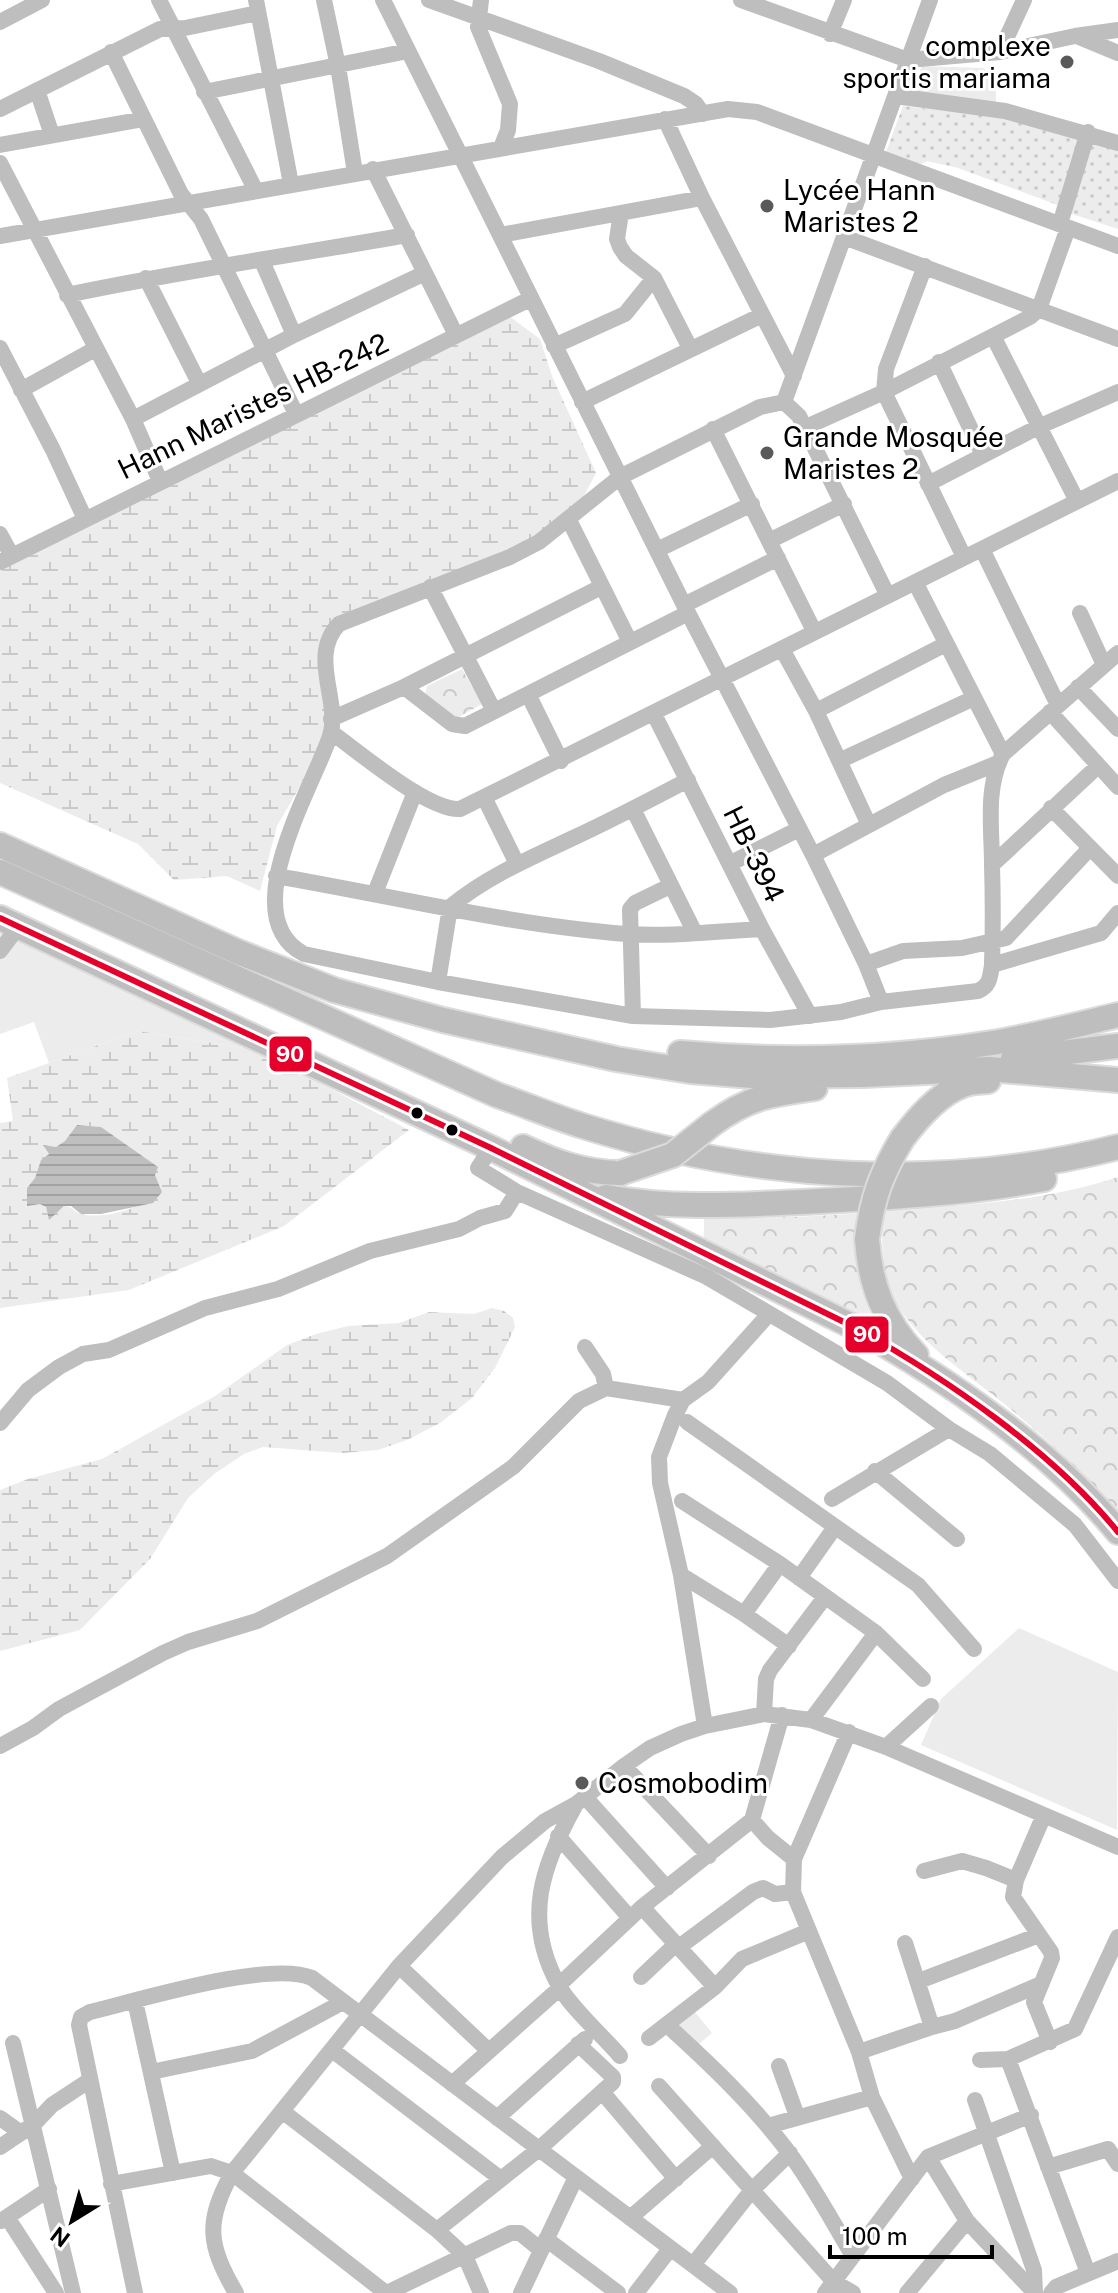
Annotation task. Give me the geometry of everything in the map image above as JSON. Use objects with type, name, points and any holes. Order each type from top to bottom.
[{"type":"highway","points":[[0,845],[283,970],[391,1006],[494,1031],[616,1059],[690,1071],[779,1076],[933,1071]]},
{"type":"highway","points":[[0,872],[497,1095],[640,1142],[715,1159],[781,1169],[895,1175],[1016,1167],[1118,1147]]},
{"type":"highway","points":[[0,902],[547,1158],[575,1169],[599,1173],[620,1173],[673,1155],[735,1107],[755,1098],[1118,1046]]},
{"type":"highway","points":[[9,922],[491,1148],[753,1276],[902,1354],[966,1398]]},
{"type":"highway","points":[[494,1031],[656,1052],[797,1058],[965,1047],[1026,1037],[1118,1015]]},
{"type":"highway","points":[[1118,1080],[996,1065],[963,1085],[932,1106],[902,1139],[883,1171],[871,1207],[867,1239],[869,1269],[888,1321],[920,1360],[1072,1483],[1118,1532]]},
{"type":"highway","points":[[963,1085],[1038,1074],[1062,1074]]},
{"type":"highway","points":[[580,1193],[679,1206],[911,1196],[1034,1181],[1118,1161]]},
{"type":"street","points":[[0,22],[42,0]]},
{"type":"street","points":[[159,0],[256,191]]},
{"type":"street","points":[[324,0],[355,173]]},
{"type":"street","points":[[383,0],[721,679],[813,855],[881,1002]]},
{"type":"street","points":[[429,0],[599,61],[684,96],[696,104],[703,114]]},
{"type":"street","points":[[481,0],[478,18],[481,36],[510,104],[508,130],[501,148]]},
{"type":"street","points":[[741,0],[908,60],[1000,52],[1118,30]]},
{"type":"street","points":[[830,34],[844,0]]},
{"type":"street","points":[[784,402],[930,0]]},
{"type":"street","points":[[1000,52],[1024,0]]},
{"type":"street","points":[[0,109],[160,29],[257,7],[291,184]]},
{"type":"street","points":[[1075,36],[1118,53]]},
{"type":"street","points":[[204,92],[408,51]]},
{"type":"street","points":[[111,52],[187,202],[201,219],[296,414]]},
{"type":"street","points":[[37,90],[52,135]]},
{"type":"street","points":[[895,96],[1005,111],[1088,132],[1118,143]]},
{"type":"street","points":[[0,236],[728,109],[757,112],[1118,246]]},
{"type":"street","points":[[0,145],[144,119]]},
{"type":"street","points":[[665,119],[794,376]]},
{"type":"street","points":[[806,427],[884,392],[1030,317],[1039,309],[1088,132]]},
{"type":"street","points":[[0,163],[133,419],[160,481]]},
{"type":"street","points":[[373,169],[456,335]]},
{"type":"street","points":[[500,235],[702,198]]},
{"type":"street","points":[[621,213],[617,239],[620,247],[626,256],[654,278],[690,348]]},
{"type":"street","points":[[67,295],[146,278],[407,235]]},
{"type":"street","points":[[844,237],[1118,339]]},
{"type":"street","points":[[262,261],[294,335]]},
{"type":"street","points":[[925,266],[886,369],[884,392],[964,557]]},
{"type":"street","points":[[133,419],[294,335],[425,273]]},
{"type":"street","points":[[146,278],[199,383]]},
{"type":"street","points":[[554,346],[625,314],[654,278]]},
{"type":"street","name":"Hann Maristes HB-242","points":[[6,559],[530,299]]},
{"type":"street","points":[[582,402],[762,315]]},
{"type":"street","points":[[993,336],[1077,501]]},
{"type":"street","points":[[0,348],[4,369],[21,390],[85,519]]},
{"type":"street","points":[[21,390],[95,349]]},
{"type":"street","points":[[939,362],[983,455]]},
{"type":"street","points":[[928,484],[1038,427],[1118,392]]},
{"type":"street","points":[[887,594],[806,427],[784,402],[760,407],[620,477],[539,542],[510,557],[349,619],[332,632],[326,650],[331,726],[276,876],[273,896],[282,936],[304,954],[438,982],[633,1016],[770,1020],[841,1012],[881,1002],[985,988],[990,981],[993,942],[992,797],[1000,759],[974,698],[915,582]]},
{"type":"street","points":[[713,429],[814,631]]},
{"type":"street","points":[[331,726],[415,792],[452,809],[460,809],[1118,481]]},
{"type":"street","points":[[657,550],[752,504]]},
{"type":"street","points":[[769,541],[844,504]]},
{"type":"street","points":[[569,520],[630,642]]},
{"type":"street","points":[[0,534],[6,559]]},
{"type":"street","points":[[982,549],[1054,708],[1118,787]]},
{"type":"street","points":[[404,687],[458,727],[465,726],[630,642],[778,558]]},
{"type":"street","points":[[430,587],[494,711]]},
{"type":"street","points":[[331,726],[601,587]]},
{"type":"street","points":[[1080,613],[1104,665]]},
{"type":"street","points":[[816,711],[946,644]]},
{"type":"street","points":[[782,649],[841,760],[869,825]]},
{"type":"street","points":[[813,855],[944,785],[1000,759],[1118,653]]},
{"type":"street","points":[[1078,687],[1114,718]]},
{"type":"street","points":[[528,694],[561,761]]},
{"type":"street","points":[[841,760],[974,698]]},
{"type":"street","name":"HB-394","points":[[654,714],[762,929],[810,1016]]},
{"type":"street","points":[[992,865],[1098,766]]},
{"type":"street","points":[[438,982],[450,907],[470,891],[517,864],[688,780]]},
{"type":"street","points":[[375,893],[415,792]]},
{"type":"street","points":[[484,797],[517,864]]},
{"type":"street","points":[[1051,808],[1118,876]]},
{"type":"street","points":[[633,809],[695,933]]},
{"type":"street","points":[[731,863],[799,829]]},
{"type":"street","points":[[866,964],[903,951],[948,949],[1006,938],[1090,848]]},
{"type":"street","points":[[276,876],[579,929],[630,934],[762,929]]},
{"type":"street","points":[[633,1016],[630,909],[635,903],[670,886]]},
{"type":"street","points":[[992,965],[1101,933],[1118,913]]},
{"type":"street","points":[[0,951],[9,922]]},
{"type":"street","points":[[491,1148],[478,1168],[517,1192],[707,1277],[887,1383],[949,1429],[990,1454],[1075,1525],[1118,1581]]},
{"type":"street","points":[[0,1423],[28,1390],[72,1359],[109,1350],[205,1308],[296,1282],[370,1251],[459,1229],[480,1218],[505,1211],[517,1192]]},
{"type":"street","points":[[705,1726],[681,1575],[660,1483],[659,1457],[683,1400],[708,1382],[769,1314]]},
{"type":"street","points":[[585,1347],[603,1374],[606,1388]]},
{"type":"street","points":[[0,1746],[59,1709],[163,1653],[257,1621],[387,1556],[513,1467],[579,1401],[606,1388],[683,1400]]},
{"type":"street","points":[[687,1422],[918,1585],[974,1649]]},
{"type":"street","points":[[832,1499],[949,1429]]},
{"type":"street","points":[[990,1454],[1007,1429]]},
{"type":"street","points":[[875,1471],[957,1539]]},
{"type":"street","points":[[682,1501],[780,1564],[876,1633],[923,1679]]},
{"type":"street","points":[[799,1578],[835,1527]]},
{"type":"street","points":[[744,1614],[780,1564]]},
{"type":"street","points":[[681,1575],[789,1646]]},
{"type":"street","points":[[764,1714],[766,1679],[825,1597]]},
{"type":"street","points":[[811,1720],[876,1633]]},
{"type":"street","points":[[886,1747],[931,1706]]},
{"type":"street","points":[[236,2293],[216,2255],[212,2238],[212,2219],[218,2198],[232,2173],[399,1966],[502,1857],[545,1821],[580,1800],[650,1748],[705,1726],[764,1714],[811,1720],[886,1747],[1118,1847]]},
{"type":"street","points":[[452,2084],[636,1912],[752,1820],[782,1715]]},
{"type":"street","points":[[849,1732],[794,1859],[793,1892],[859,2052],[872,2097],[912,2179]]},
{"type":"street","points":[[624,1766],[709,1856]]},
{"type":"street","points":[[580,1800],[558,1836],[544,1869],[538,1901],[540,1930],[546,1957],[559,1986],[620,2056]]},
{"type":"street","points":[[580,1800],[667,1888]]},
{"type":"street","points":[[1044,1815],[1016,1880],[1013,1897],[1051,1952],[1052,1958],[1034,2002],[1050,2042]]},
{"type":"street","points":[[752,1820],[794,1859]]},
{"type":"street","points":[[558,1836],[636,1912],[678,1946],[715,1987]]},
{"type":"street","points":[[924,1871],[962,1861],[1016,1880]]},
{"type":"street","points":[[641,1977],[753,1892],[763,1888],[775,1894],[793,1892]]},
{"type":"street","points":[[649,2038],[715,1987],[742,1959],[809,1931]]},
{"type":"street","points":[[919,1981],[1039,1935]]},
{"type":"street","points":[[980,2060],[1008,2059],[1075,2029],[1118,1937]]},
{"type":"street","points":[[905,1943],[932,2027]]},
{"type":"street","points":[[399,1966],[489,2051]]},
{"type":"street","points":[[135,2293],[79,2025],[81,2017],[90,2012],[260,1973],[300,1973],[312,1978],[730,2293]]},
{"type":"street","points":[[859,2052],[964,2017],[1041,1984]]},
{"type":"street","points":[[135,2001],[173,2173]]},
{"type":"street","points":[[151,2072],[252,2051],[343,2002]]},
{"type":"street","points":[[667,2025],[700,2054],[790,2153],[853,2256]]},
{"type":"street","points":[[497,2118],[597,2029]]},
{"type":"street","points":[[13,2043],[28,2128],[49,2189],[73,2293]]},
{"type":"street","points":[[437,2230],[539,2149],[613,2082],[613,2077],[578,2044]]},
{"type":"street","points":[[332,2050],[501,2179]]},
{"type":"street","points":[[1008,2059],[1088,2273]]},
{"type":"street","points":[[779,2066],[797,2116]]},
{"type":"street","points":[[0,2147],[28,2128],[52,2105],[90,2080]]},
{"type":"street","points":[[659,2086],[752,2190],[829,2287],[853,2293]]},
{"type":"street","points":[[603,2093],[676,2179]]},
{"type":"street","points":[[768,2126],[872,2097]]},
{"type":"street","points":[[975,2100],[1034,2270],[1035,2293]]},
{"type":"street","points":[[282,2111],[437,2230],[465,2256],[481,2293]]},
{"type":"street","points":[[829,2287],[928,2157],[1031,2115]]},
{"type":"street","points":[[0,2118],[28,2128]]},
{"type":"street","points":[[630,2218],[713,2146]]},
{"type":"street","points":[[1048,2167],[1108,2149],[1118,2164]]},
{"type":"street","points":[[693,2265],[752,2190],[790,2153]]},
{"type":"street","points":[[928,2157],[967,2221],[1035,2293]]},
{"type":"street","points":[[111,2184],[211,2166],[232,2173],[387,2293],[515,2232],[544,2244],[618,2293]]},
{"type":"street","points":[[521,2293],[576,2177]]},
{"type":"street","points":[[49,2189],[4,2220],[56,2293]]},
{"type":"street","points":[[907,2293],[967,2221]]},
{"type":"street","points":[[636,2293],[670,2249]]},
{"type":"street","points":[[1051,2293],[1056,2287],[1118,2261]]},
{"type":"green space","points":[[922,66],[983,68],[990,73],[991,84],[996,86],[996,107],[908,96]]},
{"type":"green space","points":[[903,106],[1021,119],[1118,148],[1118,229],[1069,213],[1060,206],[958,168],[927,161],[916,167],[885,155]]},
{"type":"green space","points":[[509,316],[540,339],[552,376],[596,473],[578,507],[534,541],[325,639],[327,726],[299,788],[277,826],[260,891],[227,876],[174,880],[138,844],[0,783],[0,569]]},
{"type":"green space","points":[[462,669],[482,704],[457,718],[425,695],[427,686]]},
{"type":"green space","points":[[0,933],[257,1050],[138,1031],[49,1063],[34,1022],[0,1034]]},
{"type":"green space","points":[[138,1031],[257,1050],[409,1130],[284,1226],[129,1290],[0,1308],[0,1123],[13,1121],[7,1078]],"holes":[[[77,1125],[101,1127],[155,1175],[162,1192],[145,1203],[113,1214],[81,1214],[64,1206],[49,1219],[46,1208],[27,1188],[35,1178],[41,1160],[49,1155],[44,1146],[56,1147],[65,1142]]]},
{"type":"green space","points":[[1118,1177],[1118,1511],[1047,1441],[921,1335],[894,1300],[887,1282],[882,1237],[854,1240],[860,1284],[876,1325],[704,1241],[704,1217],[805,1216],[986,1203],[1066,1191]]},
{"type":"green space","points":[[492,1308],[504,1311],[513,1318],[515,1327],[495,1368],[472,1398],[440,1423],[407,1440],[378,1450],[342,1453],[263,1447],[244,1454],[214,1474],[188,1498],[150,1559],[80,1630],[0,1651],[0,1490],[102,1459],[215,1396],[287,1345],[316,1334],[348,1326],[399,1323],[429,1312],[474,1314]]},
{"type":"green space","points":[[1019,1628],[1118,1672],[1117,1830],[921,1745],[941,1699]]},
{"type":"green space","points":[[691,2007],[712,2033],[694,2048],[673,2022]]},
{"type":"shaded area","points":[[77,1125],[101,1127],[158,1167],[155,1175],[162,1192],[153,1203],[101,1214],[81,1214],[71,1206],[64,1206],[49,1220],[46,1207],[40,1204],[27,1206],[27,1188],[35,1178],[41,1160],[49,1154],[43,1145],[56,1147]]},
{"type":"transit line","name":"90","points":[[0,918],[491,1148],[856,1328],[926,1370],[1030,1445],[1092,1502],[1118,1532]]},
{"type":"place","name":"complexe sportis mariama","points":[[1067,62]]},
{"type":"place","name":"Lycée Hann Maristes 2","points":[[767,206]]},
{"type":"place","name":"Grande Mosquée Maristes 2","points":[[767,453]]},
{"type":"place","name":"Cosmobodim","points":[[582,1783]]}]
